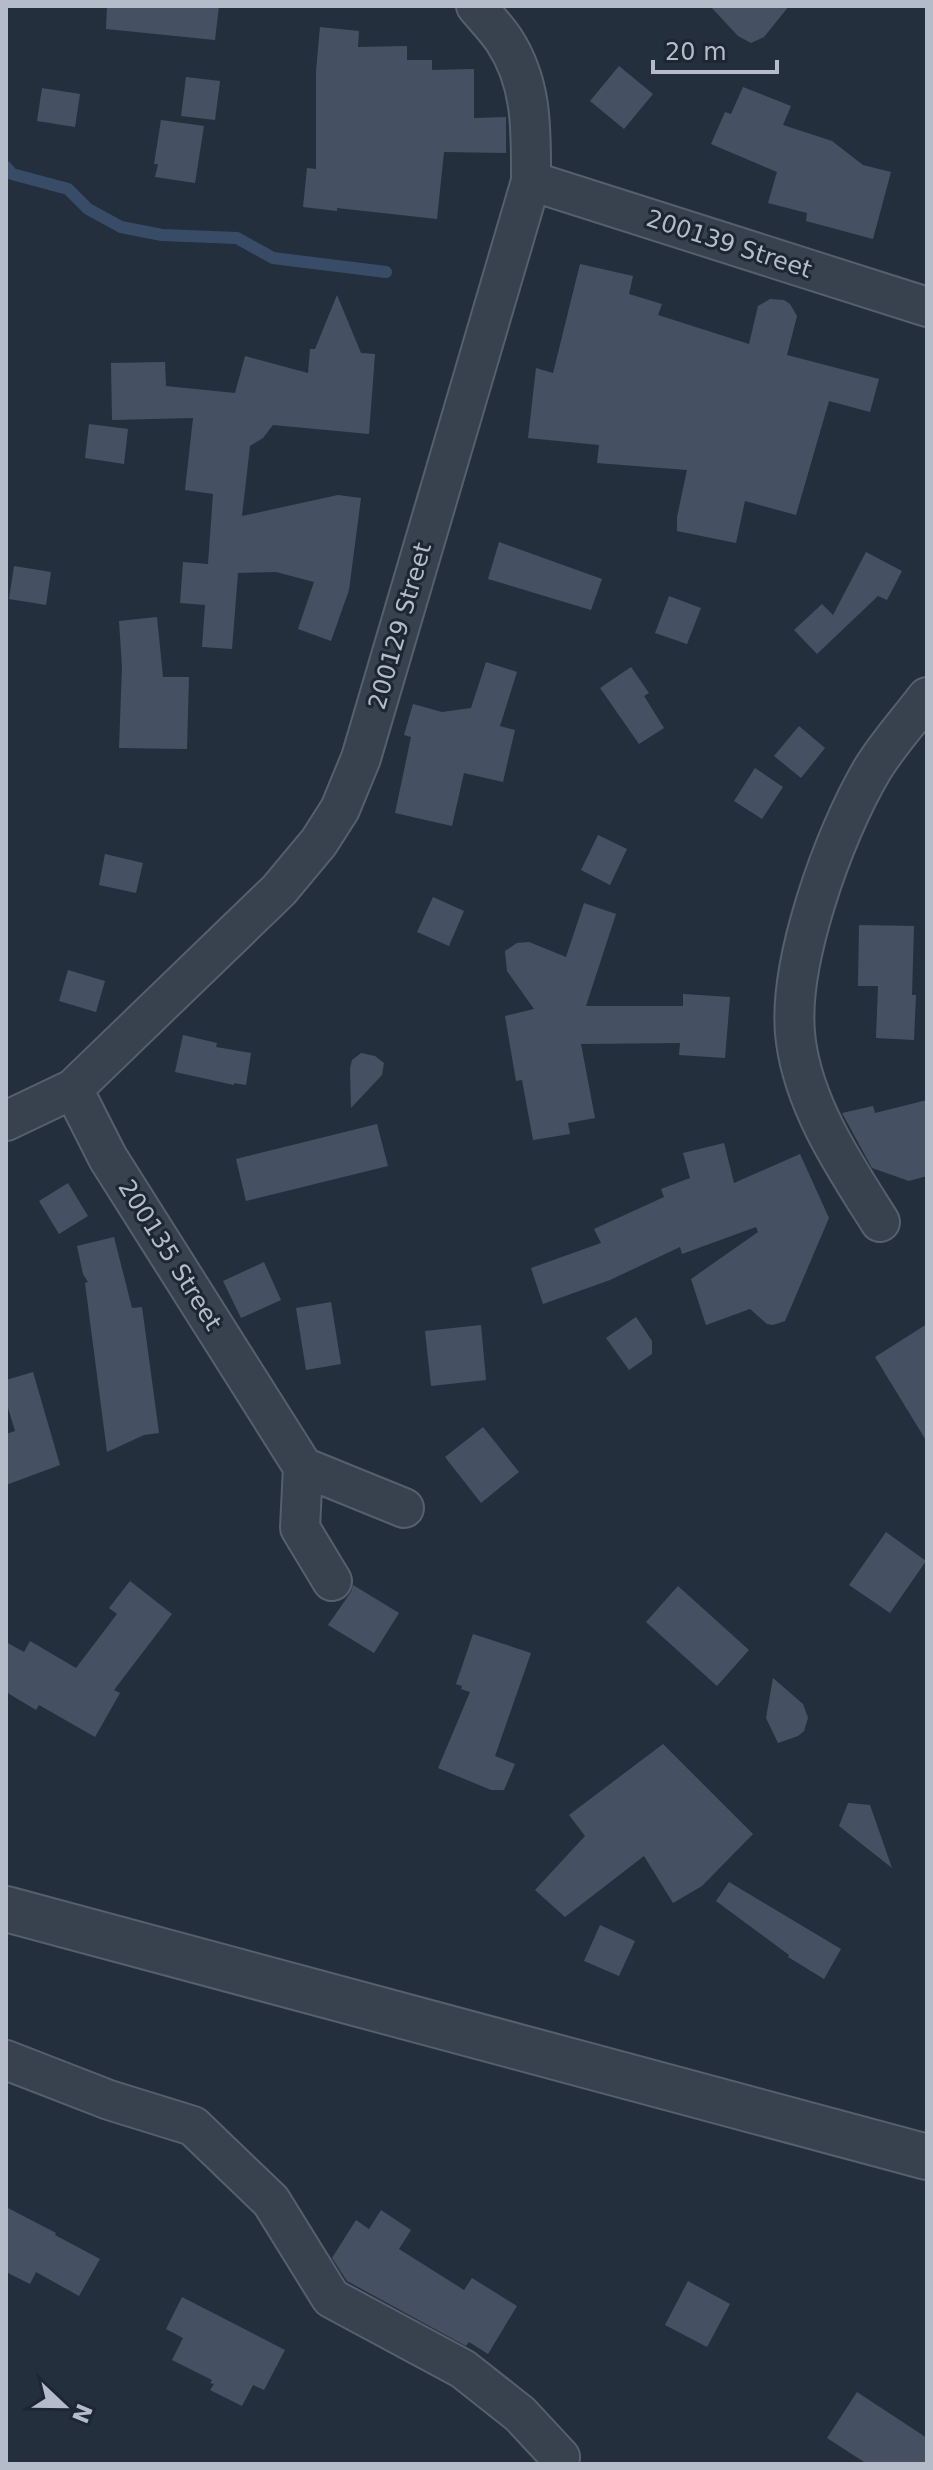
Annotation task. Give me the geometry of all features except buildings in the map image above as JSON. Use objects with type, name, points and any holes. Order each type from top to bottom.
[{"type":"street","name":"200129 Street","points":[[6,1121],[73,1089],[279,890],[319,842],[340,809],[361,758],[531,181],[531,114],[521,73],[504,40],[476,6]]},
{"type":"street","name":"200139 Street","points":[[531,181],[927,307]]},
{"type":"street","points":[[880,1222],[837,1155],[809,1089],[796,1042],[795,994],[802,947],[839,838],[872,770],[927,697]]},
{"type":"street","name":"200135 Street","points":[[73,1089],[108,1158],[303,1467]]},
{"type":"street","points":[[332,1581],[300,1528],[303,1467],[404,1508]]},
{"type":"street","points":[[6,1909],[927,2157]]},
{"type":"street","points":[[6,2060],[109,2100],[193,2126],[271,2201],[331,2298],[463,2369],[520,2414],[560,2457],[559,2464]]},
{"type":"waterway","points":[[6,167],[12,174],[68,189],[88,209],[121,227],[162,235],[237,238],[273,258],[386,272]]}]
